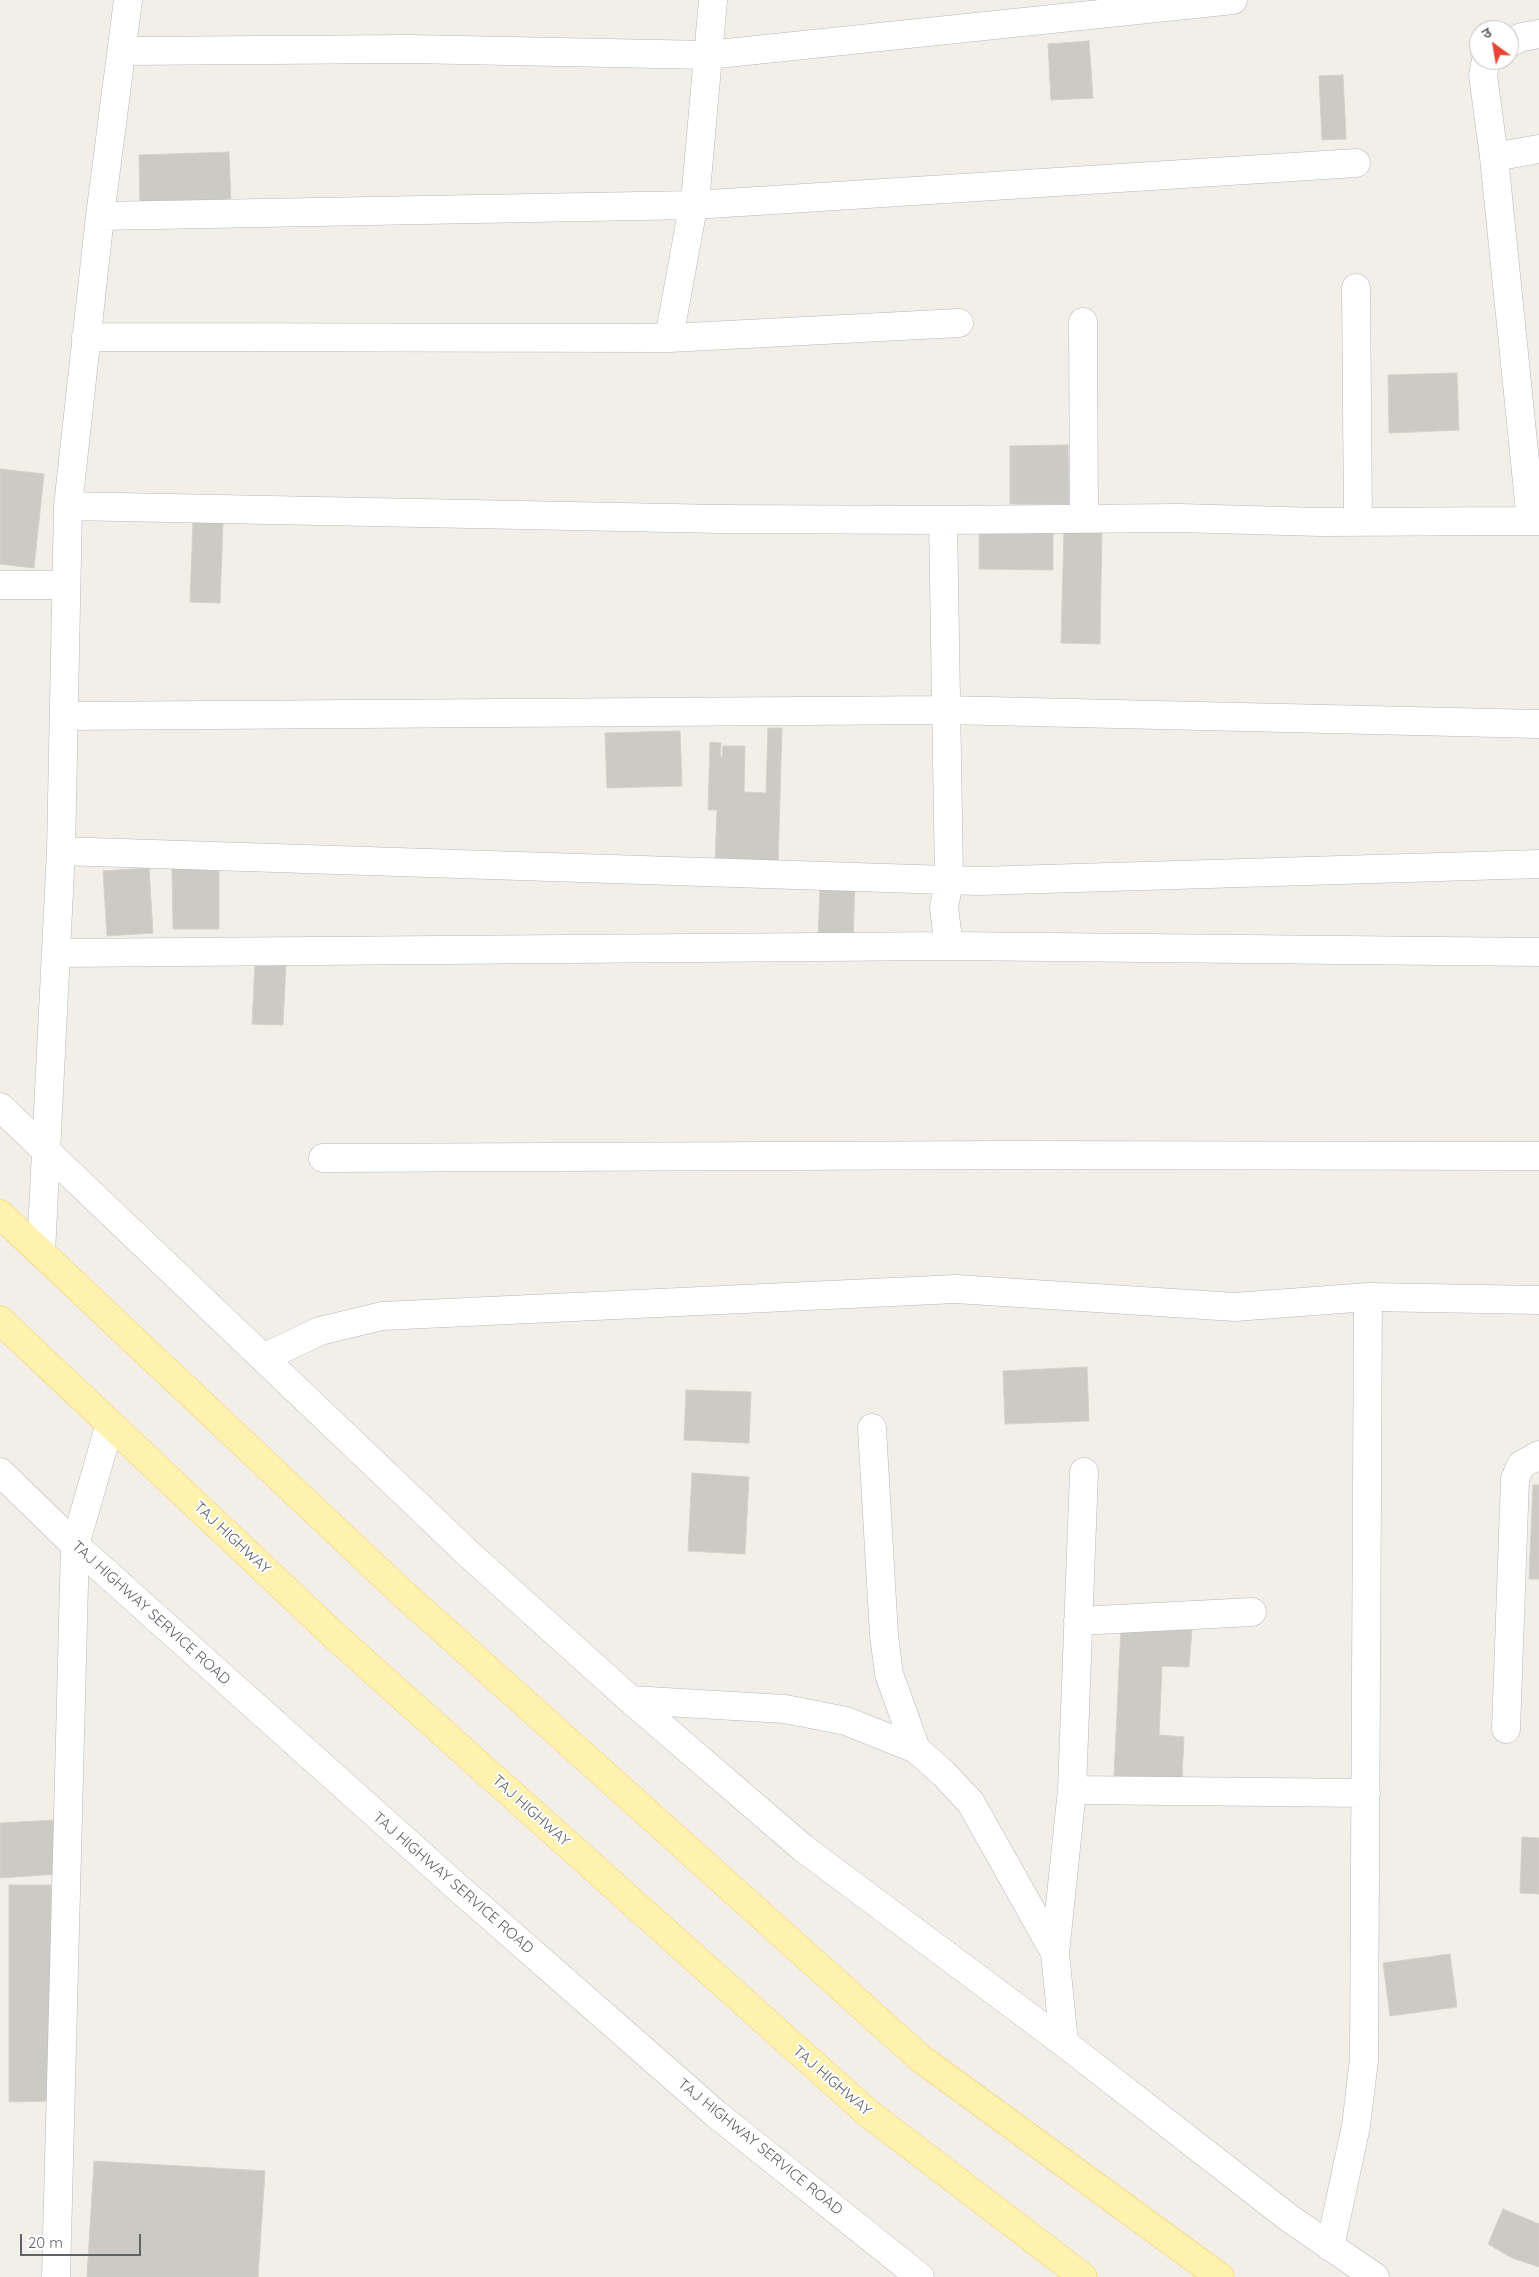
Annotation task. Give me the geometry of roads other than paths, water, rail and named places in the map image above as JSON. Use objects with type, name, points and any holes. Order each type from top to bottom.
[{"type":"main road","points":[[0,1214],[398,1589],[920,2058],[1220,2277]]},
{"type":"main road","name":"TAJ HIGHWAY","points":[[0,1320],[336,1637],[868,2114],[1083,2277]]},
{"type":"street","points":[[41,1252],[61,851],[68,506],[100,216],[128,0]]},
{"type":"street","points":[[669,338],[694,205],[713,0]]},
{"type":"street","points":[[122,51],[410,49],[708,55],[1233,0]]},
{"type":"street","points":[[1519,38],[1539,34]]},
{"type":"street","points":[[68,506],[721,519],[1180,518],[1535,521],[1494,157],[1483,76],[1484,70]]},
{"type":"street","points":[[1494,157],[1539,149]]},
{"type":"street","points":[[100,216],[694,205],[1356,163]]},
{"type":"street","points":[[1356,288],[1358,521]]},
{"type":"street","points":[[1083,322],[1084,518]]},
{"type":"street","points":[[86,337],[669,338],[959,323]]},
{"type":"street","points":[[943,520],[949,879],[944,908],[949,946]]},
{"type":"street","points":[[0,585],[66,585]]},
{"type":"street","points":[[64,716],[946,710],[1539,724]]},
{"type":"street","points":[[61,851],[949,879],[1046,879],[1539,864]]},
{"type":"street","points":[[56,953],[949,946],[1539,952]]},
{"type":"street","points":[[0,1107],[472,1557],[631,1700],[803,1848],[1064,2043],[1289,2218],[1375,2277]]},
{"type":"street","points":[[323,1158],[1006,1155],[1539,1156]]},
{"type":"street","points":[[263,1358],[320,1331],[382,1316],[956,1289],[1235,1307],[1368,1298],[1539,1300]]},
{"type":"street","points":[[1330,2247],[1356,2126],[1364,2060],[1368,1298]]},
{"type":"street","points":[[56,2277],[74,1545],[110,1424]]},
{"type":"street","points":[[872,1428],[884,1635],[889,1674],[916,1749]]},
{"type":"street","points":[[1506,1729],[1515,1478],[1521,1465],[1539,1456]]},
{"type":"street","name":"TAJ HIGHWAY SERVICE ROAD","points":[[0,1472],[74,1545],[456,1886],[716,2114],[920,2277]]},
{"type":"street","points":[[1064,2043],[1055,1953],[1072,1790],[1084,1472]]},
{"type":"street","points":[[1078,1621],[1252,1612]]},
{"type":"street","points":[[631,1700],[784,1709],[846,1721],[916,1749],[944,1774],[971,1803],[1055,1953]]},
{"type":"street","points":[[1072,1790],[1366,1793]]}]
